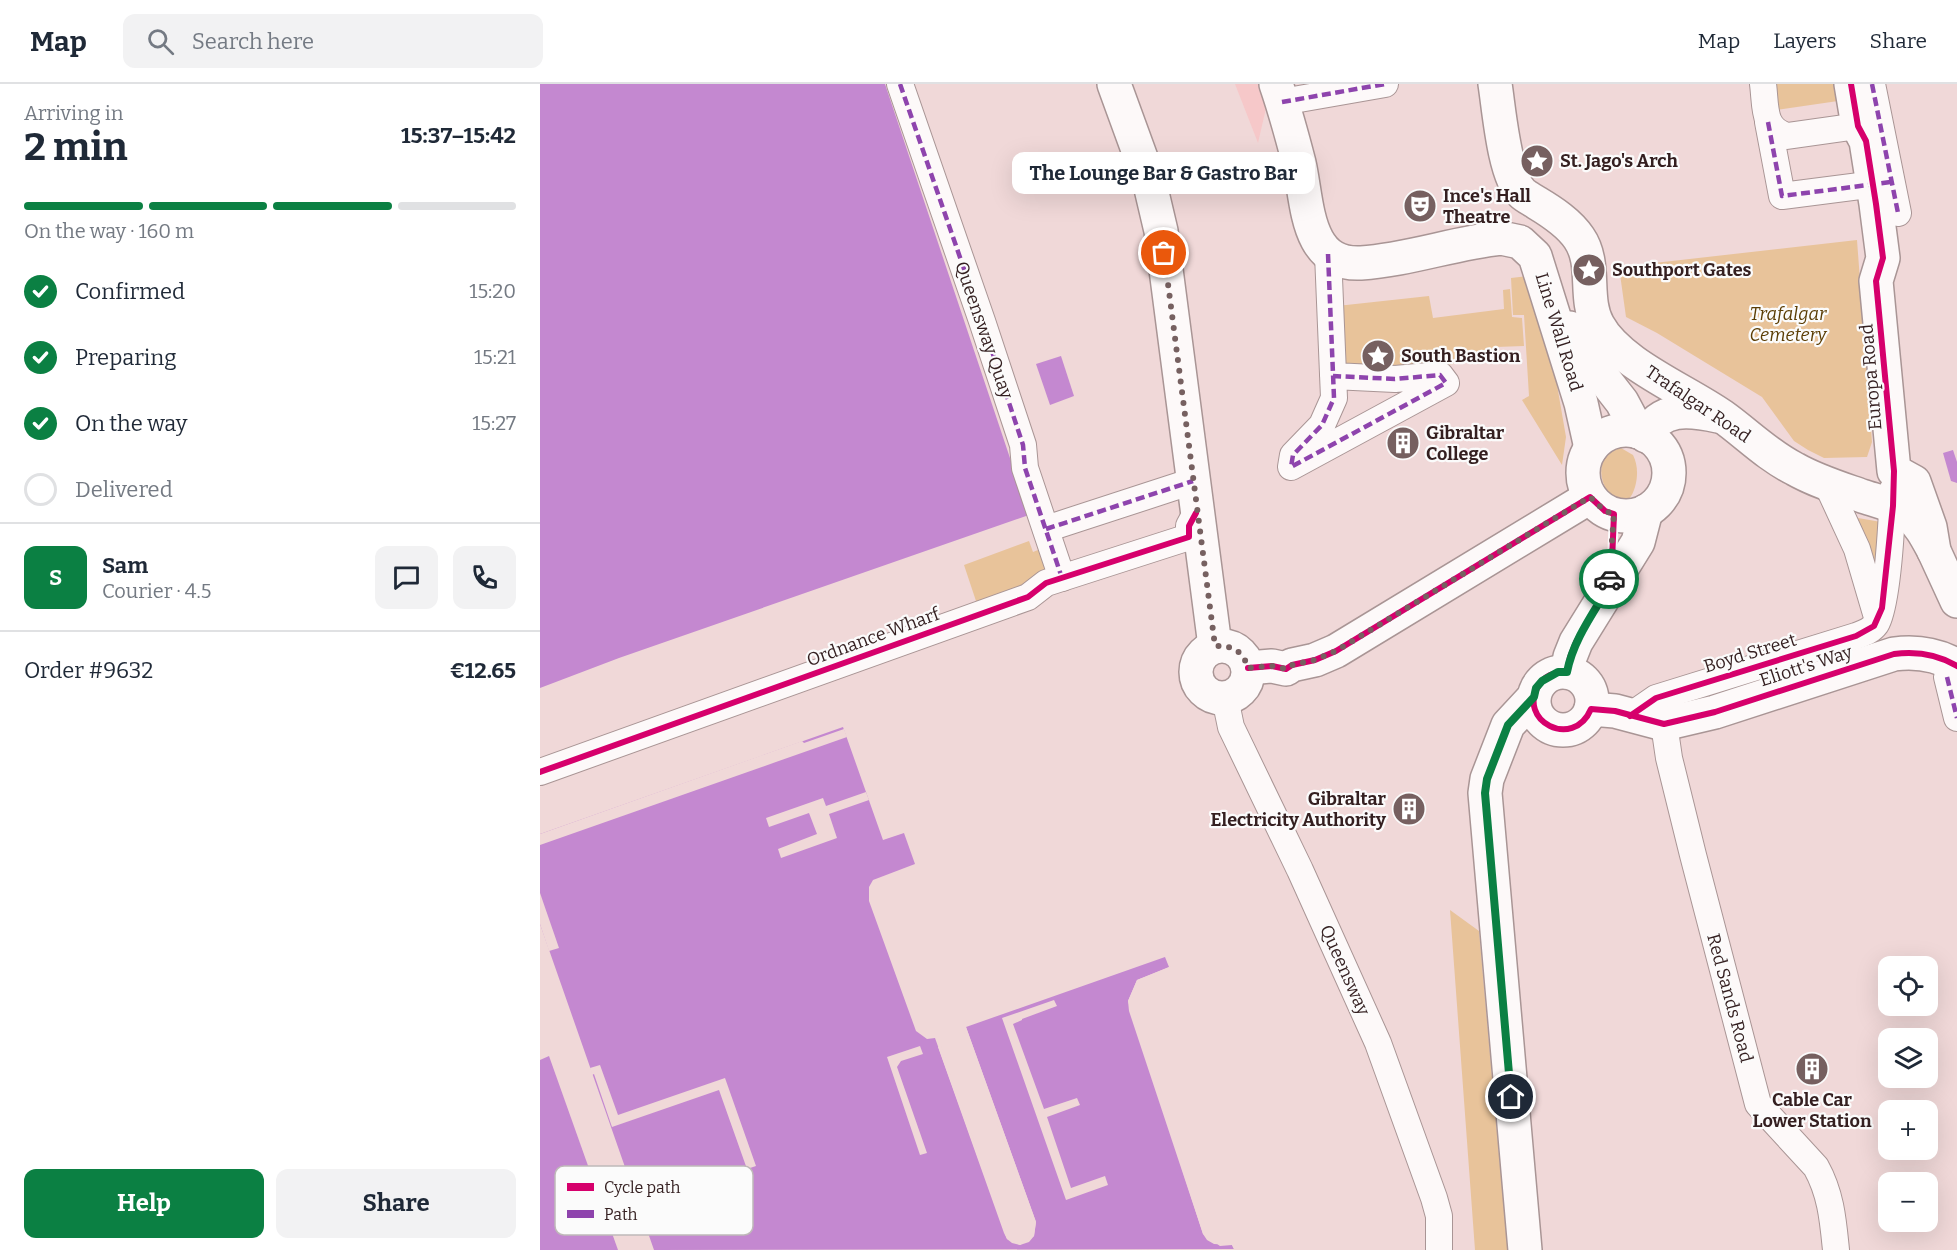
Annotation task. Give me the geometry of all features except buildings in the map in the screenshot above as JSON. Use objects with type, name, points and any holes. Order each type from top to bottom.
[{"type":"main road","points":[[1114,84],[1149,180],[1161,231],[1215,646]]},
{"type":"main road","points":[[1495,84],[1509,164],[1543,246],[1557,296],[1574,336],[1595,369],[1622,402],[1642,434]]},
{"type":"main road","name":"Europa Road","points":[[1851,84],[1858,126],[1882,183],[1882,258],[1876,280],[1894,471]]},
{"type":"main road","points":[[1279,93],[1298,160],[1310,222],[1318,242],[1329,255],[1340,261],[1361,263],[1501,238],[1514,220],[1521,193]]},
{"type":"main road","name":"Trafalgar Road","points":[[1521,193],[1554,213],[1578,236],[1584,246],[1589,270],[1593,312],[1597,323],[1613,345],[1723,417],[1766,452],[1794,469],[1827,484],[1893,506],[1914,520],[1934,551]]},
{"type":"main road","name":"Line Wall Road","points":[[1501,238],[1520,242],[1535,256],[1539,264],[1581,403],[1591,448]]},
{"type":"main road","points":[[1642,434],[1652,423],[1669,413],[1690,412],[1723,417]]},
{"type":"main road","points":[[1567,672],[1576,642],[1638,542],[1647,511],[1663,495],[1669,473],[1662,451],[1652,439],[1629,430],[1612,432],[1604,436],[1591,448],[1582,472],[1583,481],[1602,506],[1612,561],[1608,588]]},
{"type":"main road","points":[[1894,471],[1914,482],[1930,527],[1934,551],[1957,601]]},
{"type":"main road","points":[[1602,506],[1625,516],[1647,511]]},
{"type":"main road","points":[[1248,668],[1272,666],[1286,669],[1336,651],[1602,506]]},
{"type":"main road","points":[[1215,646],[1232,647],[1246,659],[1248,668],[1246,684],[1240,691],[1225,698],[1217,698],[1204,691],[1196,678],[1197,662],[1201,655],[1215,646]]},
{"type":"main road","name":"Eliott's Way","points":[[1664,724],[1715,712],[1894,654],[1918,653],[1938,656],[1952,671]]},
{"type":"main road","points":[[1567,672],[1576,674],[1588,687],[1592,695],[1591,709],[1586,719],[1573,728],[1557,729],[1538,709],[1536,688],[1549,675],[1567,672]]},
{"type":"main road","points":[[1525,1250],[1485,793],[1487,779],[1508,725],[1538,709]]},
{"type":"main road","points":[[1591,709],[1615,711],[1664,724]]},
{"type":"street","name":"Queensway Quay","points":[[900,84],[1012,411],[1023,445],[1025,468],[1062,578]]},
{"type":"street","points":[[1279,93],[1385,84]]},
{"type":"street","points":[[1763,84],[1782,196],[1882,183]]},
{"type":"street","points":[[1872,84],[1882,183],[1898,213]]},
{"type":"street","points":[[1768,122],[1772,129],[1787,136],[1858,126]]},
{"type":"street","points":[[1329,255],[1333,376],[1334,398],[1322,425],[1293,454],[1291,467],[1446,384],[1440,375],[1395,379],[1333,376]]},
{"type":"street","points":[[1878,620],[1885,587],[1894,471]]},
{"type":"street","points":[[1827,484],[1857,549],[1878,620]]},
{"type":"street","points":[[1046,529],[1195,497]]},
{"type":"street","name":"Ordnance Wharf","points":[[540,772],[1028,597],[1046,583],[1189,537],[1195,497]]},
{"type":"street","name":"Boyd Street","points":[[1630,716],[1656,698],[1856,636],[1868,631],[1878,620]]},
{"type":"street","points":[[1952,671],[1957,718]]},
{"type":"street","name":"Queensway","points":[[1225,698],[1231,727],[1300,870],[1378,1043],[1434,1198],[1439,1216],[1439,1250]]},
{"type":"street","name":"Red Sands Road","points":[[1664,724],[1669,758],[1758,1104],[1816,1167],[1822,1177],[1832,1208],[1836,1250]]},
{"type":"shaded area","points":[[540,84],[885,84],[1029,515],[619,658],[540,688]]},
{"type":"shaded area","points":[[1235,84],[1268,84],[1270,91],[1258,143]]},
{"type":"shaded area","points":[[1061,356],[1074,396],[1050,405],[1036,364]]},
{"type":"shaded area","points":[[1953,450],[1957,462],[1957,483],[1951,481],[1943,453]]},
{"type":"shaded area","points":[[843,727],[883,840],[904,833],[915,864],[873,880],[869,887],[869,901],[916,1031],[927,1039],[935,1038],[1007,1239],[1020,1245],[1034,1236],[1036,1222],[966,1027],[1165,957],[1169,967],[1137,980],[1128,1001],[1203,1234],[1220,1246],[1232,1245],[1234,1249],[654,1250],[649,1235],[753,1235],[753,1166],[625,1166],[540,924],[540,834]]},
{"type":"shaded area","points":[[549,1056],[588,1166],[555,1166],[555,1235],[613,1235],[618,1250],[540,1250],[540,1060]]},
{"type":"green space","points":[[1773,84],[1836,84],[1838,101],[1777,110]]},
{"type":"green space","name":"Trafalgar Cemetery","points":[[1857,240],[1872,442],[1867,457],[1824,458],[1808,450],[1794,441],[1762,397],[1657,333],[1626,317],[1619,267]]},
{"type":"green space","points":[[1538,275],[1566,437],[1562,465],[1522,400],[1529,396],[1524,315],[1513,315],[1511,278]]},
{"type":"green space","points":[[1510,289],[1512,317],[1522,318],[1524,346],[1496,347],[1485,357],[1444,366],[1394,371],[1341,364],[1337,306],[1429,296],[1433,318],[1504,309],[1503,290]]},
{"type":"green space","points":[[1621,448],[1633,455],[1637,475],[1635,487],[1629,499],[1621,501],[1613,497],[1606,488],[1602,477],[1602,465],[1608,455]]},
{"type":"green space","points":[[1858,518],[1881,522],[1880,565],[1874,565]]},
{"type":"green space","points":[[1029,541],[1033,552],[1038,550],[1037,546],[1042,544],[1051,568],[1028,586],[977,604],[964,565]]},
{"type":"green space","points":[[1450,910],[1479,931],[1500,1166],[1512,1250],[1475,1250]]},
{"type":"pier","points":[[844,729],[847,737],[540,845],[540,834],[802,741],[804,743]]},
{"type":"pier","points":[[866,792],[869,800],[829,814],[837,838],[781,858],[778,849],[817,834],[809,813],[769,827],[766,818],[823,798],[826,806]]},
{"type":"pier","points":[[540,893],[559,948],[549,951],[540,924]]},
{"type":"pier","points":[[1172,966],[1170,970],[1139,982],[1131,1001],[1132,1010],[1206,1233],[1215,1241],[1234,1242],[1237,1248],[1234,1249],[1232,1245],[1214,1244],[1203,1234],[1129,1011],[1128,1001],[1137,980]]},
{"type":"pier","points":[[1054,1000],[1057,1006],[1013,1024],[1044,1109],[1077,1098],[1080,1105],[1047,1117],[1071,1188],[1105,1176],[1108,1185],[1066,1200],[1002,1018]]},
{"type":"pier","points":[[966,1027],[1036,1222],[1034,1236],[1029,1242],[1020,1245],[1012,1243],[1004,1233],[938,1047],[941,1046],[1006,1232],[1013,1240],[1020,1242],[1027,1239],[1032,1235],[1033,1223],[963,1028]]},
{"type":"pier","points":[[920,1046],[923,1054],[901,1061],[897,1067],[927,1153],[920,1155],[887,1057]]},
{"type":"pier","points":[[600,1065],[618,1115],[725,1078],[756,1166],[746,1166],[719,1090],[612,1127],[590,1068]]},
{"type":"marked path","points":[[900,84],[1023,445],[1025,468],[1062,578]]},
{"type":"marked path","points":[[1282,102],[1385,84]]},
{"type":"marked path","points":[[1872,84],[1898,213]]},
{"type":"marked path","points":[[1768,122],[1782,196],[1891,182]]},
{"type":"marked path","points":[[1328,254],[1334,398],[1322,425],[1293,455],[1291,467],[1446,383],[1440,375],[1395,379],[1333,376]]},
{"type":"marked path","points":[[1046,529],[1193,481]]},
{"type":"marked path","points":[[1947,677],[1957,718]]},
{"type":"cycle path","points":[[1630,716],[1656,698],[1856,636],[1874,626],[1882,608],[1893,506],[1894,471],[1876,281],[1883,258],[1866,141],[1858,126],[1851,84]]},
{"type":"cycle path","points":[[1248,668],[1272,666],[1286,669],[1336,651],[1590,497],[1605,511],[1614,514],[1612,561],[1608,588],[1576,642],[1567,672],[1551,675],[1539,685],[1534,698],[1535,709],[1541,719],[1550,726],[1561,729],[1572,728],[1583,721],[1591,709],[1615,711],[1664,724],[1715,712],[1894,654],[1927,654],[1957,666]]},
{"type":"cycle path","points":[[540,772],[1028,597],[1046,583],[1189,537],[1189,526],[1196,513]]},
{"type":"way so far","points":[[1164,253],[1215,646],[1224,645],[1240,652],[1246,659],[1248,668],[1272,666],[1286,669],[1292,665],[1315,660],[1336,651],[1590,497],[1596,505],[1614,514],[1609,579]]},
{"type":"place","name":"St. Jago's Arch","points":[[1537,161]]},
{"type":"place","name":"Ince's Hall Theatre","points":[[1420,206]]},
{"type":"place","name":"The Lounge Bar & Gastro Bar","points":[[1164,253]]},
{"type":"place","name":"Southport Gates","points":[[1589,270]]},
{"type":"place","name":"South Bastion","points":[[1378,356]]},
{"type":"place","name":"Gibraltar College","points":[[1403,443]]},
{"type":"place","name":"Gibraltar Electricity Authority","points":[[1409,809]]},
{"type":"place","name":"Cable Car Lower Station","points":[[1812,1069]]},
{"type":"route","points":[[1511,1097],[1485,793],[1487,779],[1508,725],[1534,697],[1536,688],[1542,681],[1549,675],[1567,672],[1576,642],[1608,588],[1609,579]]}]
